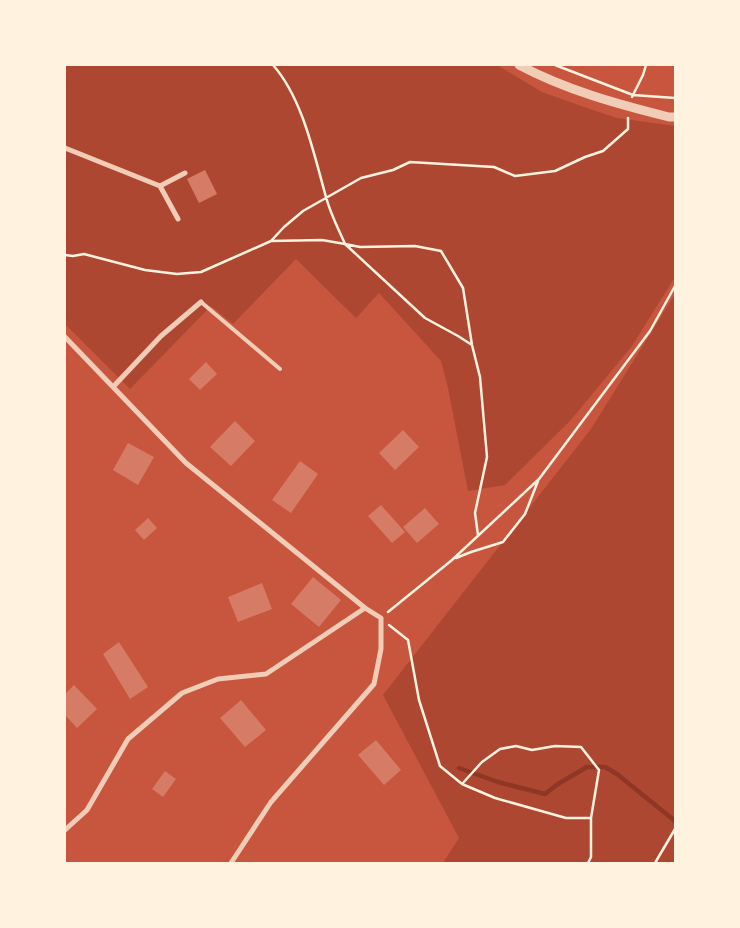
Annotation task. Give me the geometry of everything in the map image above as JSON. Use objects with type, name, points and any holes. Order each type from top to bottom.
[{"type":"street","points":[[519,65],[578,91],[627,107],[675,117]]},
{"type":"street","points":[[65,148],[160,186],[178,218]]},
{"type":"street","points":[[160,186],[185,173]]},
{"type":"street","points":[[113,388],[161,336],[201,302]]},
{"type":"street","points":[[65,337],[186,463],[365,608],[381,618],[381,649],[374,684],[271,802],[231,863]]},
{"type":"street","points":[[65,830],[87,810],[128,739],[182,693],[218,679],[266,674],[365,608]]},
{"type":"lane","points":[[201,302],[280,369]]},
{"type":"path","points":[[273,65],[295,100],[316,157],[330,211],[345,244],[425,318],[472,346]]},
{"type":"path","points":[[555,65],[633,95],[675,98]]},
{"type":"path","points":[[65,256],[84,254],[146,270],[177,274],[201,272],[271,240],[303,211],[361,178],[393,170],[410,162],[494,167],[515,176],[555,171],[603,151],[628,129],[627,107],[646,65]]},
{"type":"path","points":[[271,240],[322,240],[360,247],[415,246],[441,251],[463,288],[472,346],[480,377],[487,456],[475,513],[478,535]]},
{"type":"path","points":[[591,818],[566,818],[495,798],[462,784],[440,766],[419,700],[408,640],[381,618],[452,560],[539,479],[650,331],[675,286]]},
{"type":"path","points":[[452,560],[503,542],[525,514],[539,479]]},
{"type":"path","points":[[462,784],[482,762],[500,749],[516,746],[532,750],[555,746],[581,747],[599,770],[591,818],[591,857],[588,863]]},
{"type":"path","points":[[655,863],[675,829]]},
{"type":"shaded area","points":[[65,65],[497,65],[542,92],[584,107],[617,118],[675,126],[675,277],[632,346],[570,421],[505,485],[468,491],[441,361],[379,293],[356,318],[296,259],[233,324],[211,306],[130,389],[65,324]]},
{"type":"shaded area","points":[[675,294],[675,863],[443,863],[459,838],[383,695],[591,429]]},
{"type":"building","points":[[205,170],[217,194],[199,203],[187,179]]},
{"type":"building","points":[[206,362],[217,374],[200,390],[189,379]]},
{"type":"building","points":[[235,421],[255,441],[231,466],[210,447]]},
{"type":"building","points":[[403,430],[419,447],[395,470],[379,453]]},
{"type":"building","points":[[128,443],[154,457],[138,485],[113,470]]},
{"type":"building","points":[[300,461],[318,474],[291,513],[272,500]]},
{"type":"building","points":[[381,505],[405,532],[392,543],[368,516]]},
{"type":"building","points":[[425,508],[439,524],[417,543],[403,527]]},
{"type":"building","points":[[148,518],[157,528],[144,540],[135,530]]},
{"type":"building","points":[[313,577],[341,600],[319,627],[291,604]]},
{"type":"building","points":[[262,583],[272,609],[238,622],[228,597]]},
{"type":"building","points":[[119,642],[148,687],[130,699],[103,654]]},
{"type":"building","points":[[74,685],[97,709],[77,728],[65,715],[65,694]]},
{"type":"building","points":[[241,700],[266,730],[245,747],[220,718]]},
{"type":"building","points":[[376,740],[401,770],[384,785],[358,755]]},
{"type":"building","points":[[165,771],[176,779],[163,797],[152,789]]},
{"type":"waterway","points":[[459,768],[498,782],[545,794],[587,767],[605,767],[617,774],[675,821]]}]
